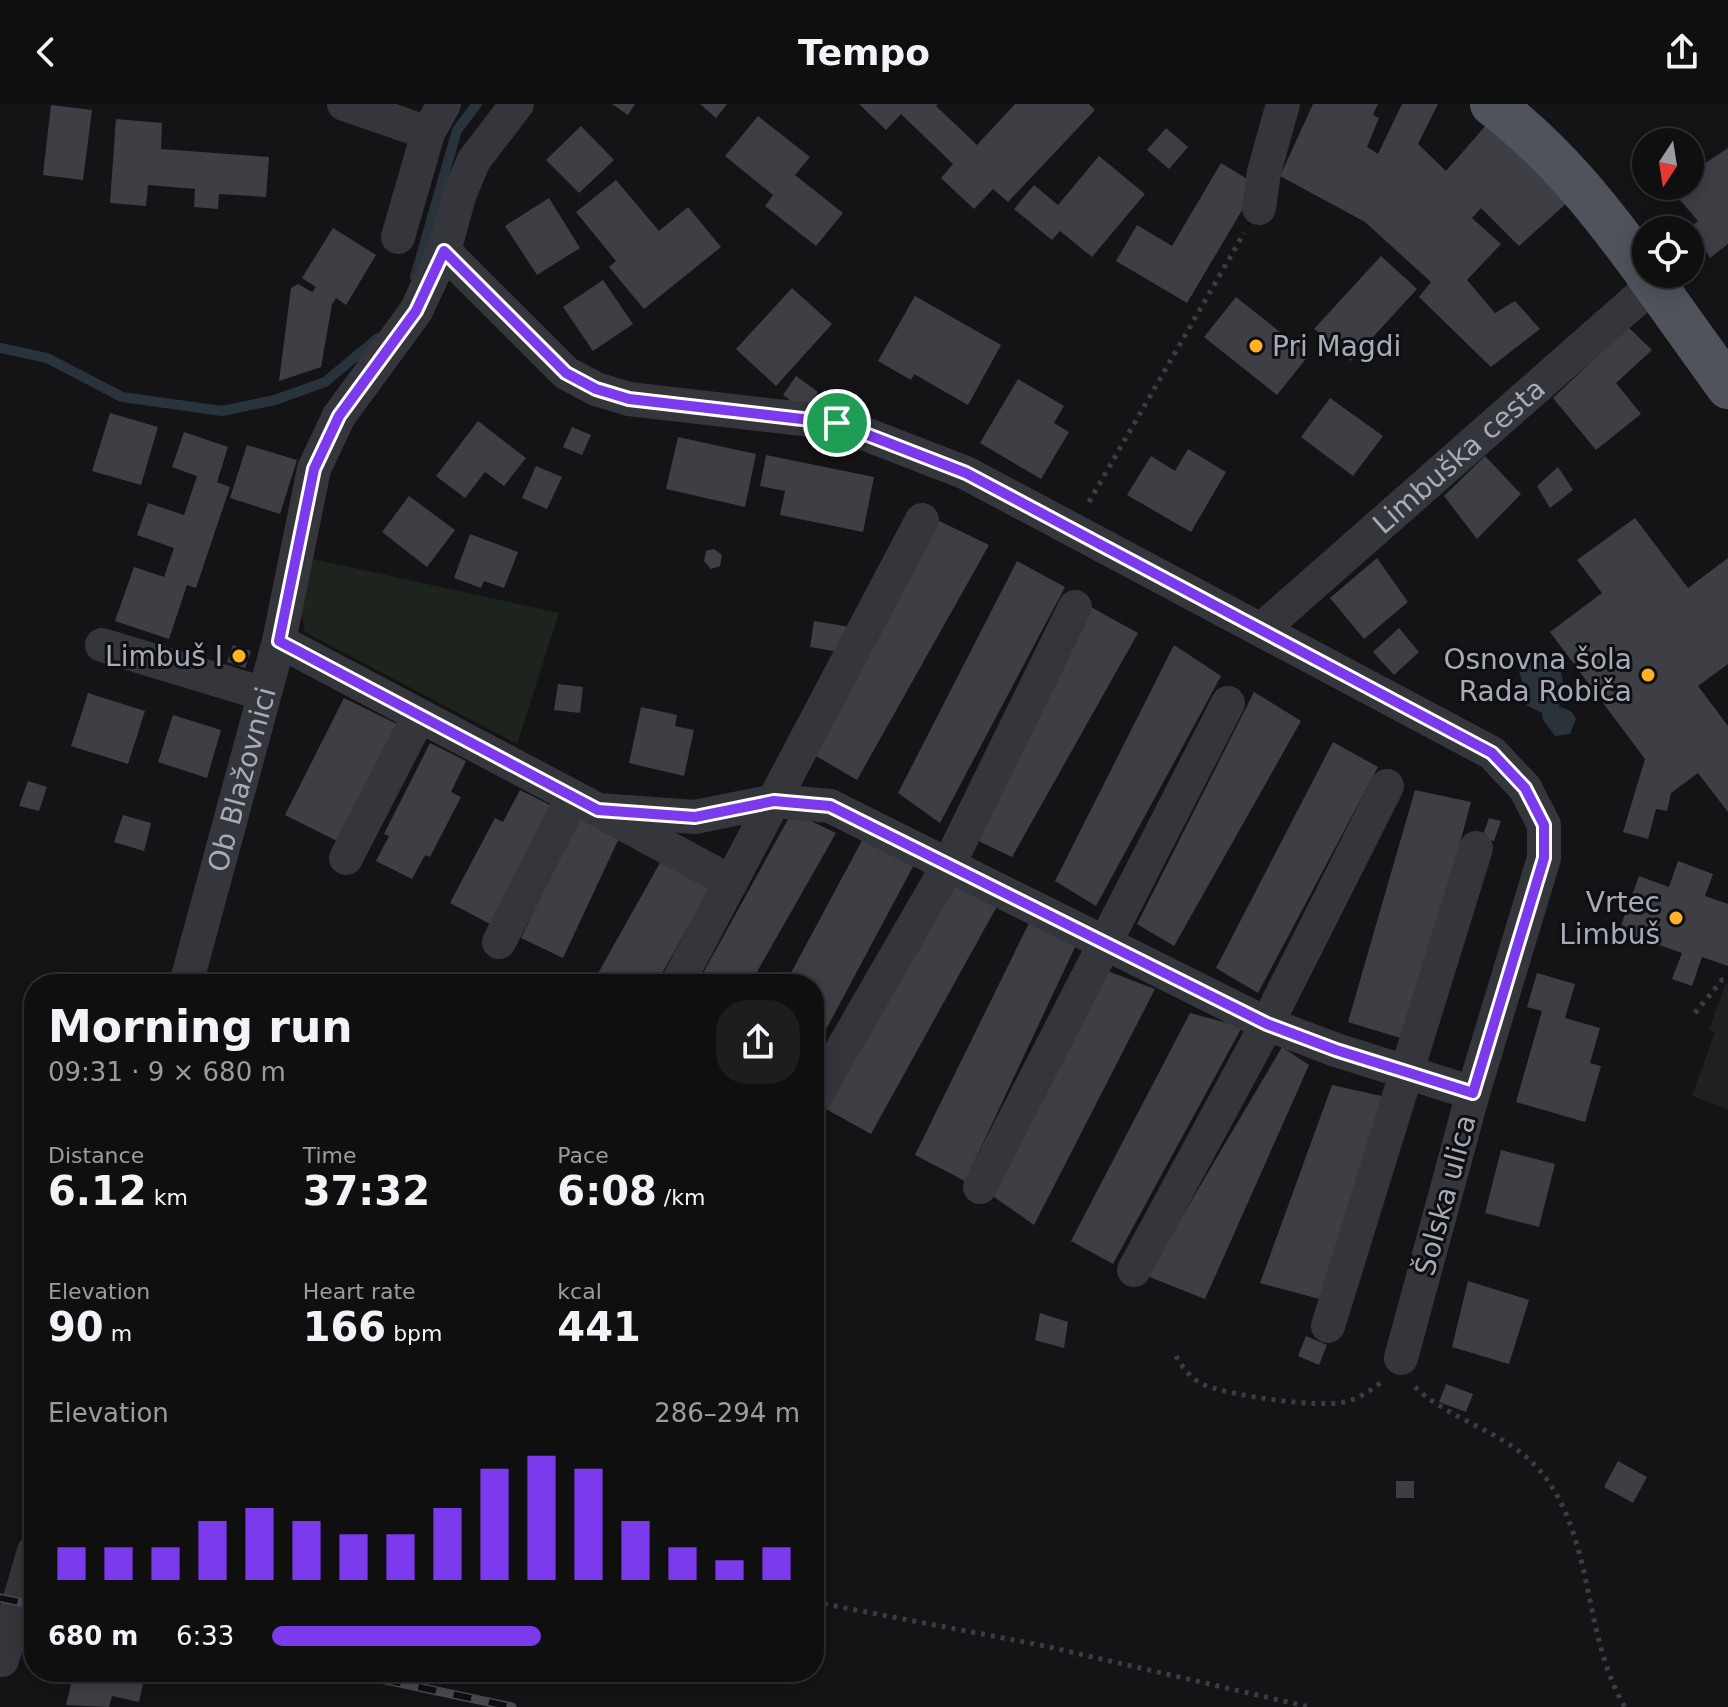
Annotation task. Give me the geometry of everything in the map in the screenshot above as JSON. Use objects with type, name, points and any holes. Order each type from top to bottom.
[{"type":"main road","points":[[1511,111],[1597,204],[1632,253]]},
{"type":"main road","points":[[1657,288],[1728,387]]},
{"type":"street","points":[[344,104],[436,118],[398,237]]},
{"type":"street","name":"Ob Blažovnici","points":[[189,974],[279,641],[314,469],[339,416],[416,311],[444,251],[460,193],[474,160],[517,104]]},
{"type":"street","points":[[1259,208],[1264,172],[1283,104]]},
{"type":"street","name":"Šolska ulica","points":[[444,251],[566,373],[596,389],[629,399],[837,423],[966,473],[1492,753],[1525,788],[1544,825],[1544,858],[1473,1093],[1401,1358]]},
{"type":"street","name":"Limbuška cesta","points":[[1262,629],[1637,288]]},
{"type":"street","points":[[682,974],[922,520]]},
{"type":"street","points":[[824,1081],[949,864],[1075,607]]},
{"type":"street","points":[[279,641],[731,882]]},
{"type":"street","points":[[102,645],[264,694]]},
{"type":"street","points":[[980,1187],[1228,703]]},
{"type":"street","points":[[346,858],[419,716]]},
{"type":"street","points":[[1134,1270],[1267,1024],[1387,786]]},
{"type":"street","points":[[585,804],[695,817],[774,801],[830,806],[1267,1024],[1336,1050],[1473,1093]]},
{"type":"street","points":[[499,942],[585,804]]},
{"type":"street","points":[[1328,1326],[1476,848]]},
{"type":"street","points":[[1,1662],[24,1585]]},
{"type":"path","points":[[1072,531],[1259,208]]},
{"type":"path","points":[[1695,1013],[1722,980],[1728,982]]},
{"type":"path","points":[[1176,1356],[1185,1371],[1205,1386],[1321,1404],[1344,1402],[1367,1394],[1388,1378],[1401,1358]]},
{"type":"path","points":[[1401,1358],[1415,1388],[1432,1403],[1522,1452],[1546,1478],[1565,1514],[1583,1566],[1611,1683],[1625,1707]]},
{"type":"path","points":[[824,1604],[1045,1646],[1309,1707]]},
{"type":"shaded area","points":[[313,559],[559,613],[517,744],[305,632],[300,605]]},
{"type":"shaded area","points":[[1537,659],[1554,664],[1562,674],[1559,706],[1572,712],[1576,719],[1570,734],[1555,736],[1543,720],[1542,713],[1528,706],[1519,695],[1523,684],[1518,668],[1524,662]]},
{"type":"shaded area","name":"Vrtec Limbuš","points":[[1726,983],[1728,1109],[1692,1096],[1715,1032],[1709,1029]]},
{"type":"building","points":[[612,104],[635,104],[628,115]]},
{"type":"building","points":[[700,104],[727,104],[716,118]]},
{"type":"building","points":[[859,104],[938,104],[936,106],[977,145],[1015,104],[1089,104],[1095,110],[1008,202],[993,189],[974,209],[941,178],[953,164],[901,114],[886,130]]},
{"type":"building","points":[[1313,104],[1378,104],[1373,115],[1379,118],[1367,147],[1378,154],[1402,104],[1438,104],[1418,144],[1446,171],[1488,123],[1569,201],[1519,246],[1481,208],[1472,218],[1501,244],[1467,280],[1495,313],[1515,301],[1540,329],[1491,367],[1419,297],[1431,282],[1365,222],[1280,176]]},
{"type":"building","points":[[51,105],[92,110],[83,180],[43,175]]},
{"type":"building","points":[[758,116],[810,157],[795,175],[843,213],[816,246],[765,206],[773,195],[725,156]]},
{"type":"building","points":[[116,119],[162,123],[161,149],[269,157],[266,197],[219,194],[218,209],[194,207],[195,189],[148,185],[146,206],[110,203]]},
{"type":"building","points":[[581,126],[614,160],[579,193],[546,160]]},
{"type":"building","points":[[1166,128],[1188,147],[1169,169],[1147,150]]},
{"type":"building","points":[[1728,148],[1728,244],[1710,258],[1704,247],[1704,216],[1694,216],[1680,200],[1704,200],[1704,164]]},
{"type":"building","points":[[1099,156],[1145,194],[1092,257],[1060,231],[1052,240],[1014,209],[1034,185],[1058,205]]},
{"type":"building","points":[[1221,163],[1257,185],[1187,303],[1116,261],[1137,225],[1172,246]]},
{"type":"building","points":[[616,180],[659,231],[688,207],[721,247],[644,309],[609,267],[616,261],[576,212]]},
{"type":"building","points":[[549,198],[580,248],[537,275],[505,226]]},
{"type":"building","points":[[333,228],[376,255],[346,305],[336,298],[332,304],[321,367],[279,381],[291,288],[298,284],[312,292],[316,287],[302,278]]},
{"type":"building","points":[[1381,256],[1417,289],[1351,361],[1314,329]]},
{"type":"building","points":[[603,280],[633,324],[593,351],[563,307]]},
{"type":"building","points":[[792,288],[832,324],[776,386],[736,349]]},
{"type":"building","points":[[915,296],[1001,345],[968,405],[914,374],[911,380],[878,361]]},
{"type":"building","name":"Pri Magdi","points":[[1236,297],[1309,355],[1277,395],[1204,337]]},
{"type":"building","points":[[1628,327],[1652,350],[1616,383],[1641,414],[1596,450],[1553,398]]},
{"type":"building","points":[[796,376],[818,392],[805,411],[783,395]]},
{"type":"building","points":[[1018,379],[1064,406],[1054,423],[1069,432],[1041,479],[980,443]]},
{"type":"building","points":[[1330,398],[1383,436],[1353,476],[1301,437]]},
{"type":"building","points":[[110,413],[158,427],[141,485],[92,471]]},
{"type":"building","points":[[478,421],[526,458],[504,486],[485,472],[465,498],[436,476]]},
{"type":"building","points":[[572,427],[591,435],[582,455],[563,447]]},
{"type":"building","points":[[184,432],[228,447],[217,482],[230,487],[196,588],[187,585],[169,639],[115,621],[134,567],[164,577],[174,548],[137,535],[148,503],[184,515],[197,476],[172,467]]},
{"type":"building","points":[[678,437],[756,454],[745,507],[666,489]]},
{"type":"building","points":[[247,445],[297,460],[280,514],[230,498]]},
{"type":"building","points":[[1188,449],[1226,472],[1191,532],[1127,495],[1151,456],[1175,471]]},
{"type":"building","points":[[766,455],[874,477],[863,532],[780,515],[785,491],[760,486]]},
{"type":"building","points":[[1485,456],[1521,494],[1477,539],[1444,496]]},
{"type":"building","points":[[536,466],[562,477],[547,509],[522,498]]},
{"type":"building","points":[[1558,467],[1573,490],[1550,508],[1537,486]]},
{"type":"building","points":[[409,496],[455,530],[427,567],[382,532]]},
{"type":"building","points":[[933,518],[989,545],[857,780],[816,756]]},
{"type":"building","name":"Osnovna šola Rada Robiča","points":[[1635,518],[1688,588],[1728,558],[1728,664],[1698,686],[1728,726],[1728,812],[1698,773],[1671,793],[1667,811],[1656,809],[1648,839],[1623,832],[1645,759],[1550,632],[1602,593],[1577,560]]},
{"type":"building","points":[[470,534],[518,552],[504,588],[484,581],[481,588],[454,578]]},
{"type":"building","points":[[714,549],[722,555],[720,566],[711,569],[704,561],[706,551]]},
{"type":"building","points":[[1377,558],[1408,602],[1364,639],[1330,598]]},
{"type":"building","points":[[1017,561],[1065,587],[940,823],[898,793]]},
{"type":"building","points":[[1087,605],[1138,633],[1012,857],[970,837]]},
{"type":"building","points":[[814,621],[850,627],[845,653],[810,647]]},
{"type":"building","points":[[1399,628],[1419,652],[1394,675],[1373,652]]},
{"type":"building","name":"Limbuš I","points":[[233,645],[251,651],[245,668],[227,662]]},
{"type":"building","points":[[1174,645],[1221,676],[1096,906],[1055,881]]},
{"type":"building","points":[[558,684],[583,687],[580,713],[554,710]]},
{"type":"building","points":[[1254,692],[1301,721],[1174,946],[1137,924]]},
{"type":"building","points":[[88,693],[145,711],[128,764],[71,746]]},
{"type":"building","points":[[344,698],[401,726],[341,843],[285,815]]},
{"type":"building","points":[[641,707],[677,715],[675,726],[694,730],[684,776],[629,763]]},
{"type":"building","points":[[173,715],[221,730],[207,778],[158,762]]},
{"type":"building","points":[[1333,742],[1378,767],[1258,993],[1216,968]]},
{"type":"building","points":[[430,743],[466,761],[451,792],[461,797],[430,857],[425,855],[412,879],[376,861],[389,836],[384,834]]},
{"type":"building","points":[[28,781],[47,787],[39,811],[19,806]]},
{"type":"building","points":[[520,790],[560,810],[498,928],[450,903],[495,818],[503,822]]},
{"type":"building","points":[[1415,790],[1471,802],[1407,1040],[1348,1022]]},
{"type":"building","points":[[792,812],[836,833],[756,974],[703,974]]},
{"type":"building","points":[[580,814],[621,834],[563,958],[521,938]]},
{"type":"building","points":[[123,815],[151,823],[144,851],[114,842]]},
{"type":"building","points":[[1489,818],[1501,821],[1494,841],[1482,838]]},
{"type":"building","points":[[865,835],[917,859],[824,1033],[824,974],[790,974]]},
{"type":"building","points":[[661,861],[710,888],[662,974],[598,974]]},
{"type":"building","name":"Vrtec Limbuš","points":[[1678,861],[1713,874],[1705,896],[1728,904],[1728,966],[1702,957],[1692,986],[1672,979],[1682,953],[1619,931],[1639,876],[1669,887]]},
{"type":"building","points":[[952,880],[1001,899],[871,1134],[826,1109]]},
{"type":"building","points":[[1029,923],[1077,943],[965,1181],[915,1155]]},
{"type":"building","points":[[1105,970],[1155,989],[1034,1225],[987,1192]]},
{"type":"building","points":[[1537,973],[1575,984],[1565,1018],[1600,1028],[1590,1063],[1601,1066],[1585,1122],[1516,1102],[1542,1011],[1527,1007]]},
{"type":"building","points":[[1190,1013],[1242,1027],[1113,1264],[1071,1241]]},
{"type":"building","points":[[1282,1047],[1309,1065],[1205,1299],[1147,1276]]},
{"type":"building","points":[[1332,1085],[1386,1097],[1327,1301],[1260,1283]]},
{"type":"building","points":[[1501,1150],[1555,1164],[1539,1227],[1485,1213]]},
{"type":"building","points":[[1468,1281],[1529,1300],[1509,1364],[1452,1347]]},
{"type":"building","points":[[1040,1313],[1068,1322],[1064,1348],[1035,1340]]},
{"type":"building","points":[[1306,1336],[1327,1345],[1319,1365],[1298,1356]]},
{"type":"building","points":[[1446,1384],[1473,1394],[1466,1412],[1439,1402]]},
{"type":"building","points":[[1618,1461],[1647,1477],[1633,1503],[1604,1487]]},
{"type":"building","points":[[1396,1481],[1414,1481],[1414,1498],[1396,1498]]},
{"type":"building","points":[[72,1682],[144,1682],[139,1702],[112,1696],[109,1707],[66,1705]]},
{"type":"waterway","points":[[415,277],[457,130],[477,104]]},
{"type":"waterway","points":[[0,348],[47,358],[122,397],[222,411],[275,400],[325,382],[378,338]]},
{"type":"railway","points":[[0,1598],[24,1603]]},
{"type":"railway","points":[[395,1682],[512,1707]]},
{"type":"place","name":"Pri Magdi","points":[[1256,346]]},
{"type":"place","name":"Limbuš I","points":[[239,656]]},
{"type":"place","name":"Osnovna šola Rada Robiča","points":[[1648,675]]},
{"type":"place","name":"Vrtec Limbuš","points":[[1676,918]]},
{"type":"route","points":[[444,251],[566,373],[596,389],[629,399],[837,423],[966,473],[1492,753],[1525,788],[1544,825],[1544,858],[1473,1093],[1336,1050],[1267,1024],[830,806],[774,801],[695,817],[598,810],[279,641],[314,469],[339,416],[416,311],[444,251]]}]
